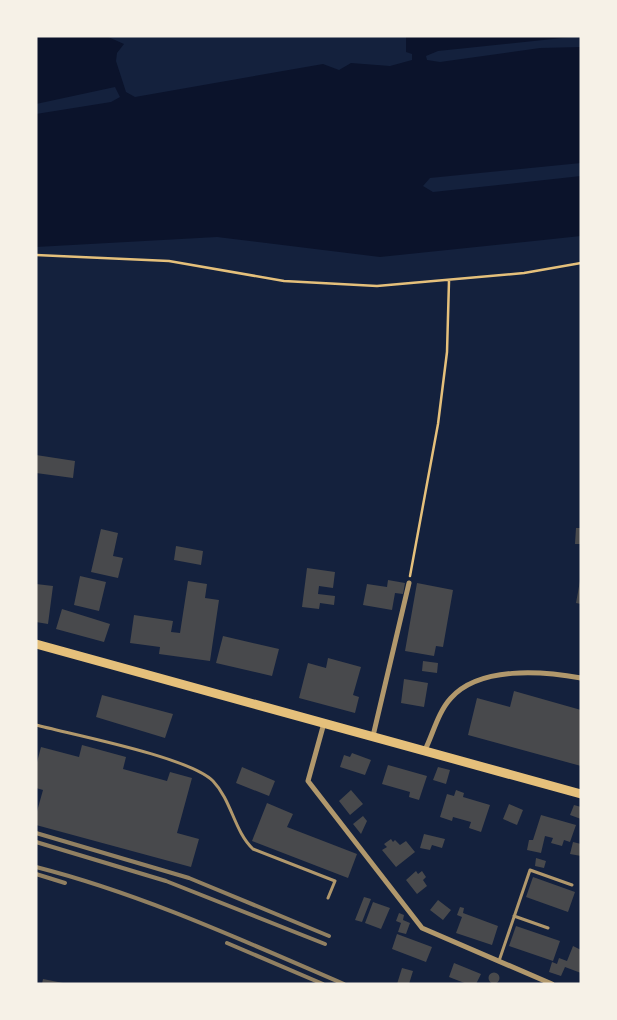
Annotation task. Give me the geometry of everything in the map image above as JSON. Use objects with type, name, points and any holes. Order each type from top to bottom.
[{"type":"main road","points":[[36,644],[581,794]]},
{"type":"street","points":[[373,736],[409,583]]},
{"type":"street","points":[[425,750],[444,708],[458,692],[468,686],[494,677],[509,675],[542,673],[581,678]]},
{"type":"street","points":[[324,722],[308,782],[422,928],[552,984]]},
{"type":"lane","points":[[36,725],[179,762],[212,781],[232,809],[245,841],[253,849],[335,881],[328,898]]},
{"type":"lane","points":[[498,961],[530,870],[572,885]]},
{"type":"lane","points":[[514,916],[548,928]]},
{"type":"path","points":[[36,255],[169,261],[294,281],[377,286],[524,273],[581,263]]},
{"type":"path","points":[[409,583],[438,424],[447,352],[449,281]]},
{"type":"water","points":[[36,36],[106,36],[124,44],[117,53],[116,61],[126,92],[135,97],[323,64],[339,70],[351,63],[390,66],[412,60],[412,54],[406,52],[406,36],[581,36],[438,51],[426,56],[427,60],[440,62],[540,48],[581,47],[581,163],[430,178],[423,186],[433,192],[581,176],[581,236],[380,257],[217,237],[36,247],[36,114],[111,102],[120,97],[115,87],[36,104]]},
{"type":"building","points":[[36,455],[75,461],[73,478],[36,473]]},
{"type":"building","points":[[576,528],[581,528],[581,544],[575,544]]},
{"type":"building","points":[[101,529],[118,533],[113,556],[123,558],[118,578],[91,572]]},
{"type":"building","points":[[176,546],[203,551],[201,565],[174,560]]},
{"type":"building","points":[[307,568],[335,572],[333,588],[319,586],[318,594],[335,596],[334,605],[320,603],[319,609],[302,607]]},
{"type":"building","points":[[80,576],[106,582],[99,611],[74,605]]},
{"type":"building","points":[[388,580],[405,583],[403,594],[395,593],[392,610],[363,605],[367,584],[387,587]]},
{"type":"building","points":[[188,581],[207,584],[205,598],[219,600],[210,661],[159,654],[160,647],[130,643],[134,615],[173,621],[171,632],[180,633]]},
{"type":"building","points":[[581,581],[581,604],[576,603]]},
{"type":"building","points":[[417,583],[453,590],[443,647],[436,646],[434,656],[405,651]]},
{"type":"building","points":[[36,584],[53,586],[48,624],[36,622]]},
{"type":"building","points":[[62,609],[110,624],[104,642],[56,629]]},
{"type":"building","points":[[223,636],[279,649],[272,676],[216,663]]},
{"type":"building","points":[[328,658],[361,667],[353,695],[359,697],[355,713],[299,698],[308,663],[326,668]]},
{"type":"building","points":[[423,661],[438,663],[437,673],[422,671]]},
{"type":"building","points":[[404,679],[428,683],[424,707],[401,703]]},
{"type":"building","points":[[514,691],[581,710],[581,766],[468,735],[477,698],[510,707]]},
{"type":"building","points":[[102,695],[173,714],[165,738],[96,717]]},
{"type":"building","points":[[82,745],[126,757],[123,769],[167,781],[170,772],[192,778],[177,833],[199,839],[191,867],[36,825],[36,815],[43,790],[36,788],[36,766],[41,747],[79,757]]},
{"type":"building","points":[[352,753],[371,760],[365,775],[340,767],[344,755],[350,757]]},
{"type":"building","points":[[388,765],[427,776],[419,800],[409,797],[410,792],[382,784]]},
{"type":"building","points":[[242,767],[275,781],[269,796],[236,783]]},
{"type":"building","points":[[438,767],[450,770],[446,784],[433,780]]},
{"type":"building","points":[[351,790],[363,804],[350,815],[339,801]]},
{"type":"building","points":[[456,790],[464,793],[463,797],[490,805],[481,832],[469,828],[471,822],[453,817],[452,821],[440,817],[447,794],[454,796]]},
{"type":"building","points":[[267,803],[293,814],[287,827],[357,854],[348,878],[252,841]]},
{"type":"building","points":[[509,804],[523,810],[517,825],[503,819]]},
{"type":"building","points":[[574,805],[581,807],[581,819],[570,815]]},
{"type":"building","points":[[541,815],[576,825],[570,842],[564,840],[562,846],[551,843],[553,838],[545,836],[541,853],[527,850],[529,840],[533,840]]},
{"type":"building","points":[[363,816],[367,821],[361,834],[353,824]]},
{"type":"building","points":[[424,834],[445,839],[442,848],[432,845],[430,850],[420,848]]},
{"type":"building","points":[[391,839],[400,845],[406,841],[415,852],[396,867],[382,850],[387,847],[384,844]]},
{"type":"building","points":[[573,842],[581,844],[581,856],[570,854]]},
{"type":"building","points":[[536,858],[546,861],[544,868],[535,866]]},
{"type":"building","points":[[416,871],[418,874],[422,871],[426,877],[423,880],[427,886],[417,894],[406,880]]},
{"type":"building","points":[[533,877],[575,892],[568,912],[526,897]]},
{"type":"building","points":[[364,897],[371,899],[362,922],[355,920]]},
{"type":"building","points":[[438,900],[451,910],[443,920],[430,910]]},
{"type":"building","points":[[373,902],[390,908],[381,929],[365,923]]},
{"type":"building","points":[[460,907],[464,908],[463,913],[498,926],[492,945],[456,933],[462,917],[457,915]]},
{"type":"building","points":[[399,913],[404,915],[403,920],[410,923],[406,934],[398,932],[401,923],[396,921]]},
{"type":"building","points":[[516,926],[560,941],[553,961],[509,946]]},
{"type":"building","points":[[397,934],[432,947],[426,962],[392,949]]},
{"type":"building","points":[[573,946],[581,950],[581,973],[565,967],[561,976],[549,972],[552,962],[557,964],[559,958],[567,961]]},
{"type":"building","points":[[454,963],[481,974],[476,984],[467,984],[449,977]]},
{"type":"building","points":[[402,968],[413,971],[409,984],[397,984]]},
{"type":"building","points":[[492,973],[496,973],[499,978],[498,982],[492,983],[489,980],[489,976]]},
{"type":"building","points":[[43,979],[63,983],[63,984],[42,984]]},
{"type":"railway","points":[[36,833],[189,878],[329,936]]},
{"type":"railway","points":[[36,842],[166,881],[325,944]]},
{"type":"railway","points":[[36,867],[76,878],[154,905],[231,935],[344,984]]},
{"type":"railway","points":[[36,874],[65,883]]},
{"type":"railway","points":[[227,943],[323,984]]}]
